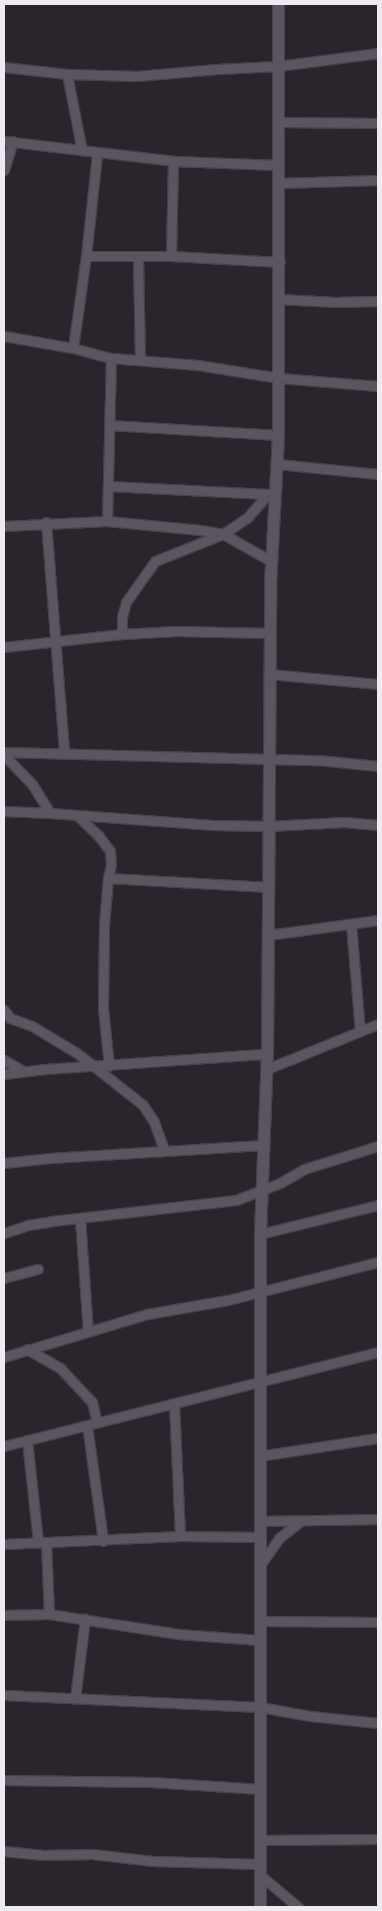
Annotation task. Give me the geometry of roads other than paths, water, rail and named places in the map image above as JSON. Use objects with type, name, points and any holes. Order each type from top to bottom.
[{"type":"street","points":[[260,1907],[260,1234],[267,1069],[269,887],[268,633],[271,494],[277,464],[279,378],[278,4]]},
{"type":"street","points":[[4,67],[67,74],[137,76],[278,66],[378,53]]},
{"type":"street","points":[[67,74],[82,151]]},
{"type":"street","points":[[279,122],[378,123]]},
{"type":"street","points":[[4,170],[8,141],[98,154],[174,161],[278,165]]},
{"type":"street","points":[[73,348],[98,154]]},
{"type":"street","points":[[171,256],[174,161]]},
{"type":"street","points":[[279,183],[378,180]]},
{"type":"street","points":[[86,256],[171,256],[280,262]]},
{"type":"street","points":[[138,257],[140,360]]},
{"type":"street","points":[[280,299],[335,302],[378,301]]},
{"type":"street","points":[[4,336],[73,348],[111,358],[232,369],[279,378],[378,386]]},
{"type":"street","points":[[107,521],[111,358]]},
{"type":"street","points":[[109,425],[278,435]]},
{"type":"street","points":[[277,464],[378,474]]},
{"type":"street","points":[[108,486],[271,494]]},
{"type":"street","points":[[122,634],[122,617],[126,602],[155,562],[223,534],[247,518],[271,494]]},
{"type":"street","points":[[4,526],[46,522],[107,521],[201,530],[223,534],[270,561]]},
{"type":"street","points":[[46,522],[64,753]]},
{"type":"street","points":[[4,647],[122,634],[185,631],[268,633]]},
{"type":"street","points":[[268,674],[378,684]]},
{"type":"street","points":[[4,753],[318,760],[378,766]]},
{"type":"street","points":[[4,753],[32,784],[50,813]]},
{"type":"street","points":[[4,811],[269,826],[344,822],[378,825]]},
{"type":"street","points":[[78,816],[98,835],[110,851],[104,925],[103,1008],[109,1066]]},
{"type":"street","points":[[108,878],[269,887]]},
{"type":"street","points":[[268,935],[378,920]]},
{"type":"street","points":[[351,924],[360,1032]]},
{"type":"street","points":[[4,1010],[10,1018],[32,1026],[54,1038],[143,1104],[154,1122],[164,1150]]},
{"type":"street","points":[[267,1069],[378,1024]]},
{"type":"street","points":[[4,1074],[267,1054]]},
{"type":"street","points":[[4,1060],[17,1070],[26,1072]]},
{"type":"street","points":[[4,1164],[35,1159],[264,1145]]},
{"type":"street","points":[[4,1233],[28,1225],[236,1200],[261,1192],[304,1169],[378,1146]]},
{"type":"street","points":[[260,1234],[378,1206]]},
{"type":"street","points":[[80,1218],[88,1331]]},
{"type":"street","points":[[4,1357],[147,1314],[260,1292],[378,1262]]},
{"type":"street","points":[[4,1278],[38,1269]]},
{"type":"street","points":[[26,1349],[66,1374],[92,1402],[97,1422]]},
{"type":"street","points":[[4,1446],[378,1352]]},
{"type":"street","points":[[174,1403],[180,1536]]},
{"type":"street","points":[[87,1425],[103,1541]]},
{"type":"street","points":[[260,1456],[378,1438]]},
{"type":"street","points":[[27,1440],[42,1542],[49,1614]]},
{"type":"street","points":[[261,1521],[378,1519]]},
{"type":"street","points":[[261,1564],[279,1538],[303,1520]]},
{"type":"street","points":[[4,1544],[180,1536],[261,1537]]},
{"type":"street","points":[[4,1615],[49,1614],[85,1619],[124,1628],[260,1640]]},
{"type":"street","points":[[75,1698],[85,1619]]},
{"type":"street","points":[[261,1621],[378,1622]]},
{"type":"street","points":[[4,1694],[260,1708],[310,1716],[378,1722]]},
{"type":"street","points":[[4,1780],[151,1782],[260,1789]]},
{"type":"street","points":[[260,1840],[378,1839]]},
{"type":"street","points":[[4,1851],[42,1855],[92,1854],[144,1861],[260,1870],[298,1907]]}]
